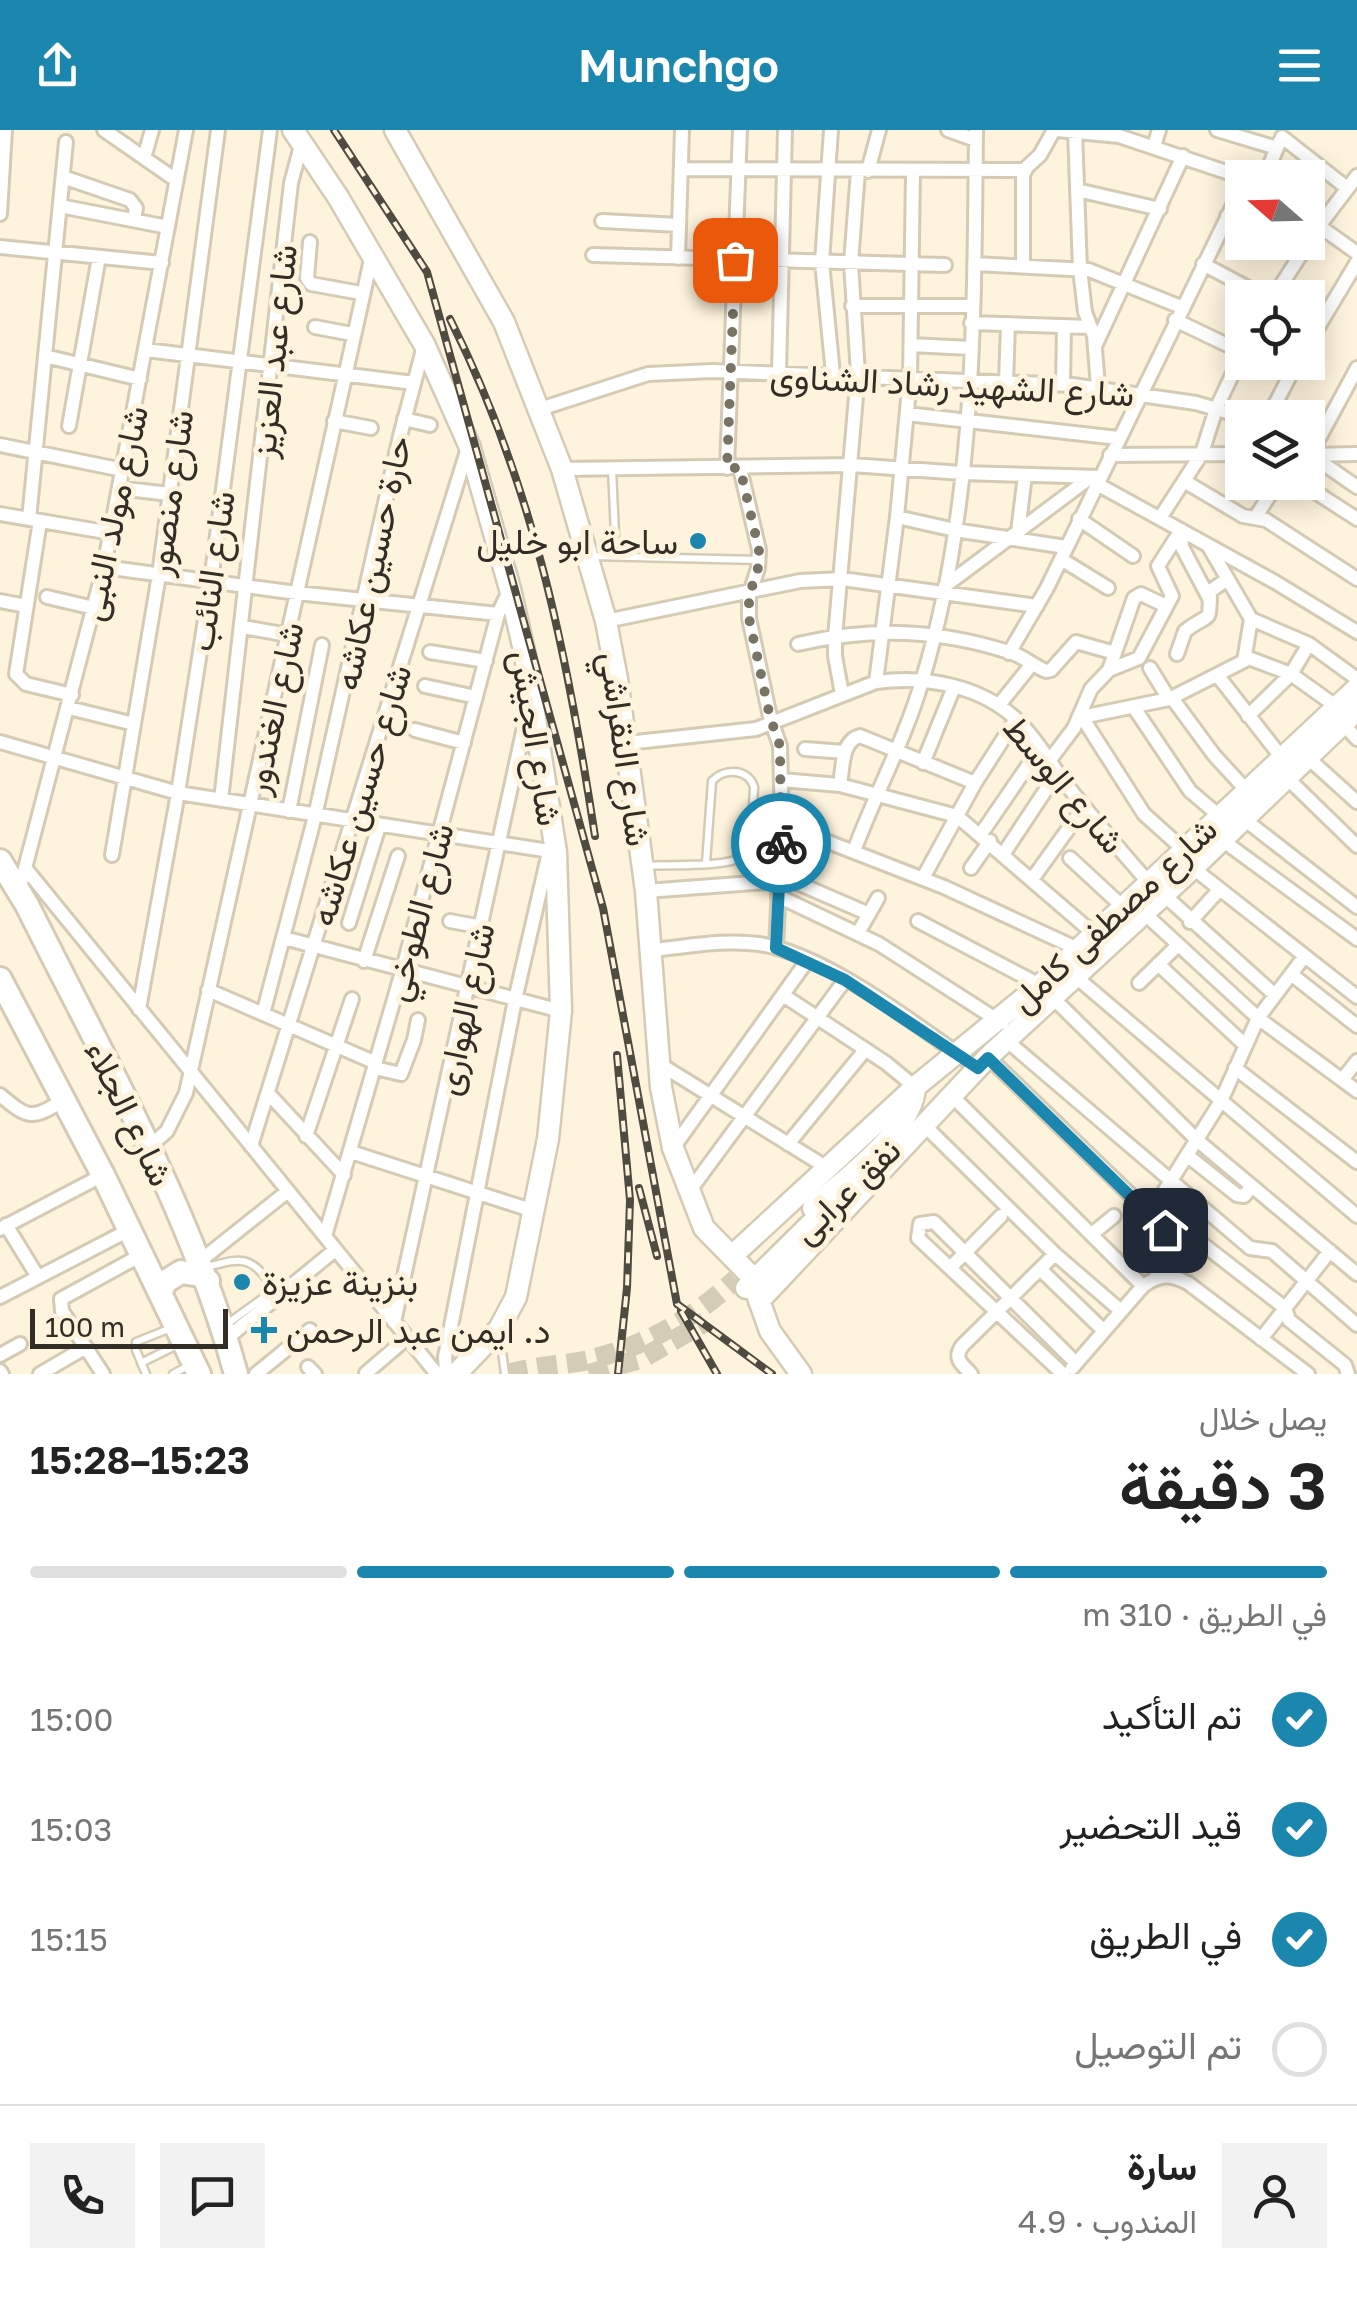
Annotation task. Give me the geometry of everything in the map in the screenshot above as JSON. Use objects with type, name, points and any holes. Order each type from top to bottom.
[{"type":"highway","name":"شارع الجلاء","points":[[0,861],[23,880],[190,1237],[236,1374]]},
{"type":"highway","name":"شارع الجلاء","points":[[0,978],[104,1175],[197,1368]]},
{"type":"highway","points":[[146,1262],[160,1270],[177,1262],[190,1237]]},
{"type":"highway","points":[[161,1292],[165,1282],[181,1272],[200,1275],[203,1270]]},
{"type":"main road","name":"شارع النقراشي","points":[[395,130],[504,322],[562,469],[606,621],[627,743],[646,891],[658,1063],[673,1148],[704,1228],[745,1279],[777,1345],[800,1374]]},
{"type":"main road","name":"شارع الجيش","points":[[298,136],[424,344],[469,445],[510,590],[531,695],[552,852],[561,1012],[551,1120],[520,1286],[500,1329],[451,1366]]},
{"type":"main road","name":"شارع مصطفى كامل","points":[[745,1279],[923,1124],[1046,991],[1078,949],[1123,907],[1156,889],[1230,826],[1284,768],[1307,758],[1348,720],[1357,688]]},
{"type":"main road","name":"شارع مصطفى كامل","points":[[1230,826],[1247,791],[1348,720]]},
{"type":"main road","name":"شارع مصطفى كامل","points":[[1046,991],[1076,977],[1144,914],[1156,889]]},
{"type":"main road","name":"شارع مصطفى كامل","points":[[745,1279],[829,1169],[915,1087],[957,1053],[1006,1031]]},
{"type":"main road","name":"نفق عرابى","points":[[745,1279],[901,1126],[913,1105],[915,1087]]},
{"type":"main road","name":"نفق عرابى","points":[[745,1279],[912,1126],[951,1096]]},
{"type":"street","points":[[144,158],[152,130]]},
{"type":"street","name":"شارع مولد النبى","points":[[23,880],[104,567],[186,130]]},
{"type":"street","name":"شارع منصور","points":[[112,855],[159,575],[218,130]]},
{"type":"street","name":"شارع النائب","points":[[139,1009],[211,581],[270,130]]},
{"type":"street","points":[[678,258],[682,130]]},
{"type":"street","points":[[740,130],[731,372],[734,468],[760,560],[751,590],[749,618],[780,746],[782,824],[776,948]]},
{"type":"street","points":[[779,373],[785,130]]},
{"type":"street","points":[[830,130],[822,262],[833,374]]},
{"type":"street","points":[[842,694],[835,637],[858,374],[851,263],[863,171],[879,130]]},
{"type":"street","points":[[854,851],[922,682],[955,530],[969,380],[976,135],[948,130]]},
{"type":"street","points":[[681,170],[1025,170],[1056,130],[1098,131],[1225,171]]},
{"type":"street","points":[[1154,146],[1159,130]]},
{"type":"street","points":[[1217,130],[1282,138],[1347,188]]},
{"type":"street","points":[[106,131],[176,180]]},
{"type":"street","points":[[1070,131],[1080,269],[1085,312],[1095,346],[1098,387]]},
{"type":"street","points":[[0,214],[3,136]]},
{"type":"street","name":"شارع عبد العزيز","points":[[221,800],[298,136]]},
{"type":"street","points":[[66,142],[35,452],[35,520],[16,674],[26,684],[134,724]]},
{"type":"street","points":[[1095,346],[1183,156]]},
{"type":"street","points":[[1023,266],[1025,170]]},
{"type":"street","points":[[876,682],[898,517],[910,378],[913,172]]},
{"type":"street","points":[[1325,210],[1357,176]]},
{"type":"street","points":[[62,177],[130,200],[136,208],[134,220]]},
{"type":"street","points":[[1077,190],[1160,210]]},
{"type":"street","points":[[60,206],[168,227]]},
{"type":"street","points":[[602,221],[679,225]]},
{"type":"street","points":[[1009,653],[1064,553],[1096,479],[1225,222]]},
{"type":"street","points":[[1325,230],[1357,253]]},
{"type":"street","points":[[310,242],[307,278],[311,284],[362,293]]},
{"type":"street","points":[[0,247],[162,263]]},
{"type":"street","name":"شارع الغندور","points":[[148,1148],[178,1113],[190,1072],[372,255]]},
{"type":"street","points":[[593,255],[945,266]]},
{"type":"street","points":[[70,426],[99,258]]},
{"type":"street","points":[[1325,316],[1357,262]]},
{"type":"street","points":[[974,264],[1080,269],[1125,284],[1225,342]]},
{"type":"street","points":[[1203,264],[1235,280]]},
{"type":"street","points":[[852,306],[972,306]]},
{"type":"street","points":[[971,323],[1090,327]]},
{"type":"street","points":[[1006,383],[1008,324]]},
{"type":"street","points":[[1063,384],[1064,326]]},
{"type":"street","points":[[315,327],[352,334]]},
{"type":"street","name":"حارة حسين عكاشه","points":[[263,1014],[315,816],[424,344]]},
{"type":"street","points":[[911,345],[970,348]]},
{"type":"street","points":[[146,350],[414,383]]},
{"type":"street","points":[[45,356],[140,379]]},
{"type":"street","points":[[1325,424],[1357,368]]},
{"type":"street","name":"شارع الشهيد رشاد الشناوى","points":[[540,409],[648,374],[731,372],[1063,384],[1225,411]]},
{"type":"street","points":[[1160,518],[1202,453],[1229,380]]},
{"type":"street","points":[[907,414],[1118,438]]},
{"type":"street","points":[[404,419],[430,426]]},
{"type":"street","points":[[334,421],[372,428]]},
{"type":"street","name":"شارع حسين عكاشه","points":[[251,1146],[469,445]]},
{"type":"street","points":[[0,446],[122,470]]},
{"type":"street","points":[[1110,455],[1225,454]]},
{"type":"street","points":[[1325,454],[1357,454]]},
{"type":"street","points":[[562,469],[852,465],[1096,479],[1357,632]]},
{"type":"street","points":[[1325,465],[1357,487]]},
{"type":"street","points":[[1014,536],[1025,475]]},
{"type":"street","points":[[944,589],[1096,479]]},
{"type":"street","points":[[1184,481],[1243,516],[1266,520],[1357,579]]},
{"type":"street","points":[[120,488],[169,494]]},
{"type":"street","points":[[1325,499],[1357,520]]},
{"type":"street","points":[[1254,518],[1266,500]]},
{"type":"street","points":[[0,514],[111,533]]},
{"type":"street","points":[[898,517],[955,530],[1014,536],[1064,553],[1108,588]]},
{"type":"street","points":[[1079,520],[1133,556]]},
{"type":"street","points":[[1180,530],[1182,547],[1210,600]]},
{"type":"street","points":[[1109,670],[1139,658],[1172,596],[1158,566],[1180,530]]},
{"type":"street","points":[[1081,716],[1135,709],[1170,698],[1237,666],[1246,657],[1251,620],[1208,545]]},
{"type":"street","points":[[104,567],[498,614]]},
{"type":"street","points":[[606,621],[800,581],[842,578],[944,589],[1037,606]]},
{"type":"street","points":[[1177,654],[1185,631],[1209,618],[1210,591],[1228,579]]},
{"type":"street","name":"شارع الطوخي","points":[[325,1236],[402,972],[498,614],[510,590]]},
{"type":"street","points":[[1004,854],[1081,716],[1091,690],[1109,670],[1136,596],[1141,594],[1166,606]]},
{"type":"street","points":[[47,597],[94,608]]},
{"type":"street","points":[[0,602],[26,606]]},
{"type":"street","points":[[1251,620],[1309,644],[1357,679]]},
{"type":"street","points":[[243,627],[288,636]]},
{"type":"street","points":[[798,644],[882,631],[934,635],[1009,653],[1042,670],[1050,670],[1076,642],[1115,653]]},
{"type":"street","points":[[1248,716],[1291,674],[1309,644]]},
{"type":"street","points":[[289,811],[322,645]]},
{"type":"street","points":[[430,652],[486,660]]},
{"type":"street","points":[[1246,657],[1291,674],[1348,720]]},
{"type":"street","points":[[1000,705],[1032,664]]},
{"type":"street","points":[[1150,668],[1214,755],[1247,791]]},
{"type":"street","points":[[1218,676],[1284,768],[1357,846]]},
{"type":"street","name":"شارع الوسط","points":[[627,743],[729,734],[772,723],[876,682],[922,682],[984,696],[1016,719],[1084,807],[1156,889],[1275,995]]},
{"type":"street","points":[[425,686],[476,697]]},
{"type":"street","points":[[923,763],[954,687]]},
{"type":"street","name":"شارع الهوارى","points":[[394,1322],[531,695]]},
{"type":"street","points":[[1135,709],[1190,791],[1357,939]]},
{"type":"street","points":[[1081,716],[1144,814],[1188,859],[1357,997]]},
{"type":"street","points":[[923,878],[1016,719]]},
{"type":"street","points":[[416,730],[464,743]]},
{"type":"street","points":[[840,785],[846,752],[852,738],[860,736],[976,783]]},
{"type":"street","points":[[1,745],[178,793],[552,852],[515,1000],[478,1193],[451,1366],[446,1374]]},
{"type":"street","points":[[971,868],[1040,748]]},
{"type":"street","points":[[805,749],[846,752]]},
{"type":"street","points":[[1307,758],[1357,802]]},
{"type":"street","points":[[781,780],[876,792],[957,816],[1094,934]]},
{"type":"street","points":[[1033,878],[1084,807]]},
{"type":"street","points":[[782,824],[923,878],[1078,949]]},
{"type":"street","points":[[349,922],[378,826]]},
{"type":"street","points":[[1230,826],[1357,907]]},
{"type":"street","points":[[364,962],[398,856]]},
{"type":"street","points":[[1070,858],[1123,907]]},
{"type":"street","points":[[646,891],[779,878],[869,914]]},
{"type":"street","points":[[23,880],[139,1009],[435,1371],[451,1366]]},
{"type":"street","points":[[1190,922],[1220,889]]},
{"type":"street","points":[[778,896],[858,932],[1006,1031],[1250,1248],[1267,1248],[1357,1324]]},
{"type":"street","points":[[858,932],[878,898]]},
{"type":"street","points":[[1144,914],[1258,1018],[1357,1091]]},
{"type":"street","points":[[450,921],[482,926]]},
{"type":"street","points":[[918,921],[1046,991],[1198,1141],[1357,1274]]},
{"type":"street","points":[[284,938],[561,1012]]},
{"type":"street","points":[[651,950],[744,943],[776,948],[845,980],[957,1053],[983,1062],[1181,1244]]},
{"type":"street","points":[[1139,982],[1178,945]]},
{"type":"street","points":[[1150,1214],[1221,1101],[1258,1018],[1304,957]]},
{"type":"street","points":[[673,1148],[807,961]]},
{"type":"street","points":[[1158,964],[1245,1045]]},
{"type":"street","points":[[1291,974],[1357,1026]]},
{"type":"street","points":[[1076,977],[1357,1216]]},
{"type":"street","points":[[688,1193],[845,980]]},
{"type":"street","points":[[208,990],[401,1074],[418,1020]]},
{"type":"street","points":[[783,995],[915,1087]]},
{"type":"street","points":[[306,1136],[352,999]]},
{"type":"street","points":[[788,1144],[865,1050]]},
{"type":"street","points":[[1342,1080],[1357,1061]]},
{"type":"street","points":[[658,1063],[829,1169]]},
{"type":"street","points":[[1235,1068],[1357,1162]]},
{"type":"street","points":[[268,1093],[344,1176]]},
{"type":"street","points":[[0,1096],[30,1116],[38,1116],[64,1100]]},
{"type":"street","points":[[951,1096],[1143,1286]]},
{"type":"street","points":[[923,1124],[1055,1254],[1121,1311]]},
{"type":"street","points":[[351,1152],[534,1211]]},
{"type":"street","points":[[1188,1156],[1237,1195],[1244,1196],[1252,1186]]},
{"type":"street","points":[[38,1277],[3,1227],[104,1175]]},
{"type":"street","points":[[203,1270],[288,1191]]},
{"type":"street","points":[[950,1268],[1002,1216]]},
{"type":"street","points":[[1092,1234],[1114,1216]]},
{"type":"street","points":[[934,1222],[1010,1298],[1069,1370],[997,1312],[918,1238],[920,1224],[934,1222]]},
{"type":"street","points":[[0,1297],[131,1230]]},
{"type":"street","points":[[1156,1277],[1161,1261],[1181,1244],[1200,1242],[1285,1308],[1289,1320],[1345,1365],[1348,1374]]},
{"type":"street","points":[[224,1333],[335,1250]]},
{"type":"street","points":[[1260,1339],[1330,1251]]},
{"type":"street","points":[[971,1374],[958,1361],[957,1353],[1055,1254]]},
{"type":"street","points":[[102,1374],[62,1310],[61,1299],[146,1262]]},
{"type":"street","points":[[1040,1270],[1104,1331]]},
{"type":"street","points":[[1069,1370],[1143,1286],[1156,1277],[1173,1275],[1308,1374]]},
{"type":"street","points":[[256,1374],[310,1330]]},
{"type":"street","points":[[366,1373],[407,1338]]},
{"type":"street","points":[[0,1355],[20,1344]]},
{"type":"street","points":[[40,1374],[86,1347]]},
{"type":"lane","points":[[612,469],[616,556]]},
{"type":"lane","points":[[588,556],[760,560]]},
{"type":"lane","points":[[642,866],[740,860],[750,849],[754,787],[747,775],[725,773],[712,781],[706,862]]},
{"type":"lane","points":[[203,1270],[234,1261],[250,1262],[257,1265],[269,1282],[263,1298],[224,1333]]},
{"type":"lane","points":[[500,1329],[504,1374]]},
{"type":"lane","points":[[146,1374],[136,1342],[181,1333]]},
{"type":"lane","points":[[141,1363],[181,1333]]},
{"type":"lane","points":[[173,1374],[197,1368]]},
{"type":"tunnel","points":[[508,1374],[600,1357],[643,1342],[682,1321],[736,1279]]},
{"type":"tunnel","points":[[589,1374],[643,1358],[705,1322]]},
{"type":"railway","points":[[334,130],[427,272],[603,908],[677,1304],[772,1374]]},
{"type":"railway","points":[[450,319],[504,444],[544,572],[572,701],[595,836]]},
{"type":"railway","points":[[617,1055],[630,1200],[627,1288],[618,1374]]},
{"type":"railway","points":[[639,1188],[657,1256]]},
{"type":"railway","points":[[681,1311],[717,1374]]},
{"type":"way so far","points":[[735,260],[727,468],[740,468],[759,550],[760,560],[749,596],[749,618],[780,746],[781,843]]},
{"type":"place","name":"ساحة ابو خليل","points":[[698,541]]},
{"type":"place","name":"بنزينة عزيزة","points":[[242,1282]]},
{"type":"place","name":"د. ايمن عبد الرحمن","points":[[264,1330]]},
{"type":"route","points":[[781,843],[776,948],[845,980],[978,1068],[988,1058],[1165,1230]]}]
